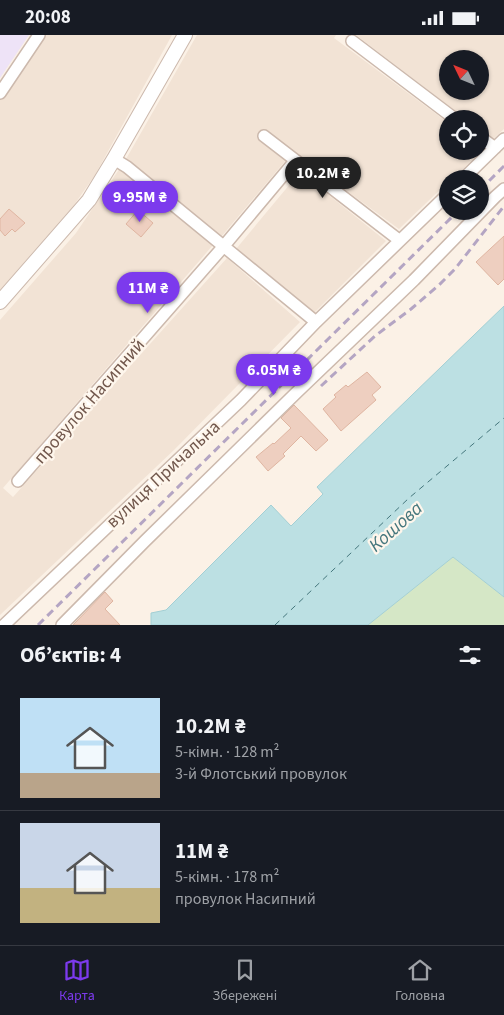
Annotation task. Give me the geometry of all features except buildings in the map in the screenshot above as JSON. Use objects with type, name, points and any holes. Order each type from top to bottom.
[{"type":"street","points":[[0,93],[39,35]]},
{"type":"street","points":[[0,302],[89,200],[185,35]]},
{"type":"street","points":[[352,41],[443,110]]},
{"type":"street","points":[[264,136],[399,240]]},
{"type":"street","points":[[472,170],[504,139]]},
{"type":"street","points":[[489,144],[495,148]]},
{"type":"street","points":[[114,159],[127,167],[316,323]]},
{"type":"street","name":"провулок Насипний","points":[[18,481],[223,247],[295,161]]},
{"type":"street","points":[[62,625],[297,392],[414,280],[504,189]]},
{"type":"street","name":"вулиця Причальна","points":[[4,625],[241,400],[399,240],[439,202]]},
{"type":"shaded area","points":[[0,35],[29,35],[0,78]]},
{"type":"shaded area","points":[[43,35],[172,35],[95,175],[74,205],[0,290],[0,99]]},
{"type":"shaded area","points":[[197,35],[336,35],[334,38],[439,116],[439,160],[472,160],[462,170],[439,170],[439,191],[399,229],[263,130],[258,136],[286,160],[221,237],[126,159]]},
{"type":"shaded area","points":[[356,35],[504,35],[504,129],[493,139],[489,136],[489,110],[454,110],[441,100],[489,100],[489,50],[439,50],[439,98]]},
{"type":"shaded area","points":[[120,168],[213,245],[3,488],[13,497],[227,258],[300,322],[174,450],[0,615],[0,320],[76,233]]},
{"type":"shaded area","points":[[300,172],[386,241],[314,313],[236,249]]},
{"type":"green space","points":[[453,557],[504,597],[504,625],[368,625]]},
{"type":"water","name":"Кошова","points":[[504,306],[504,597],[453,557],[368,625],[151,625],[151,613],[166,610],[271,505],[291,526],[323,494],[317,487]]},
{"type":"ferry route","points":[[275,625],[409,498],[504,418]]},
{"type":"railway","points":[[489,181],[504,166]]},
{"type":"railway","points":[[321,386],[375,336],[439,285],[455,269],[504,206]]},
{"type":"railway","points":[[38,625],[449,220]]}]
